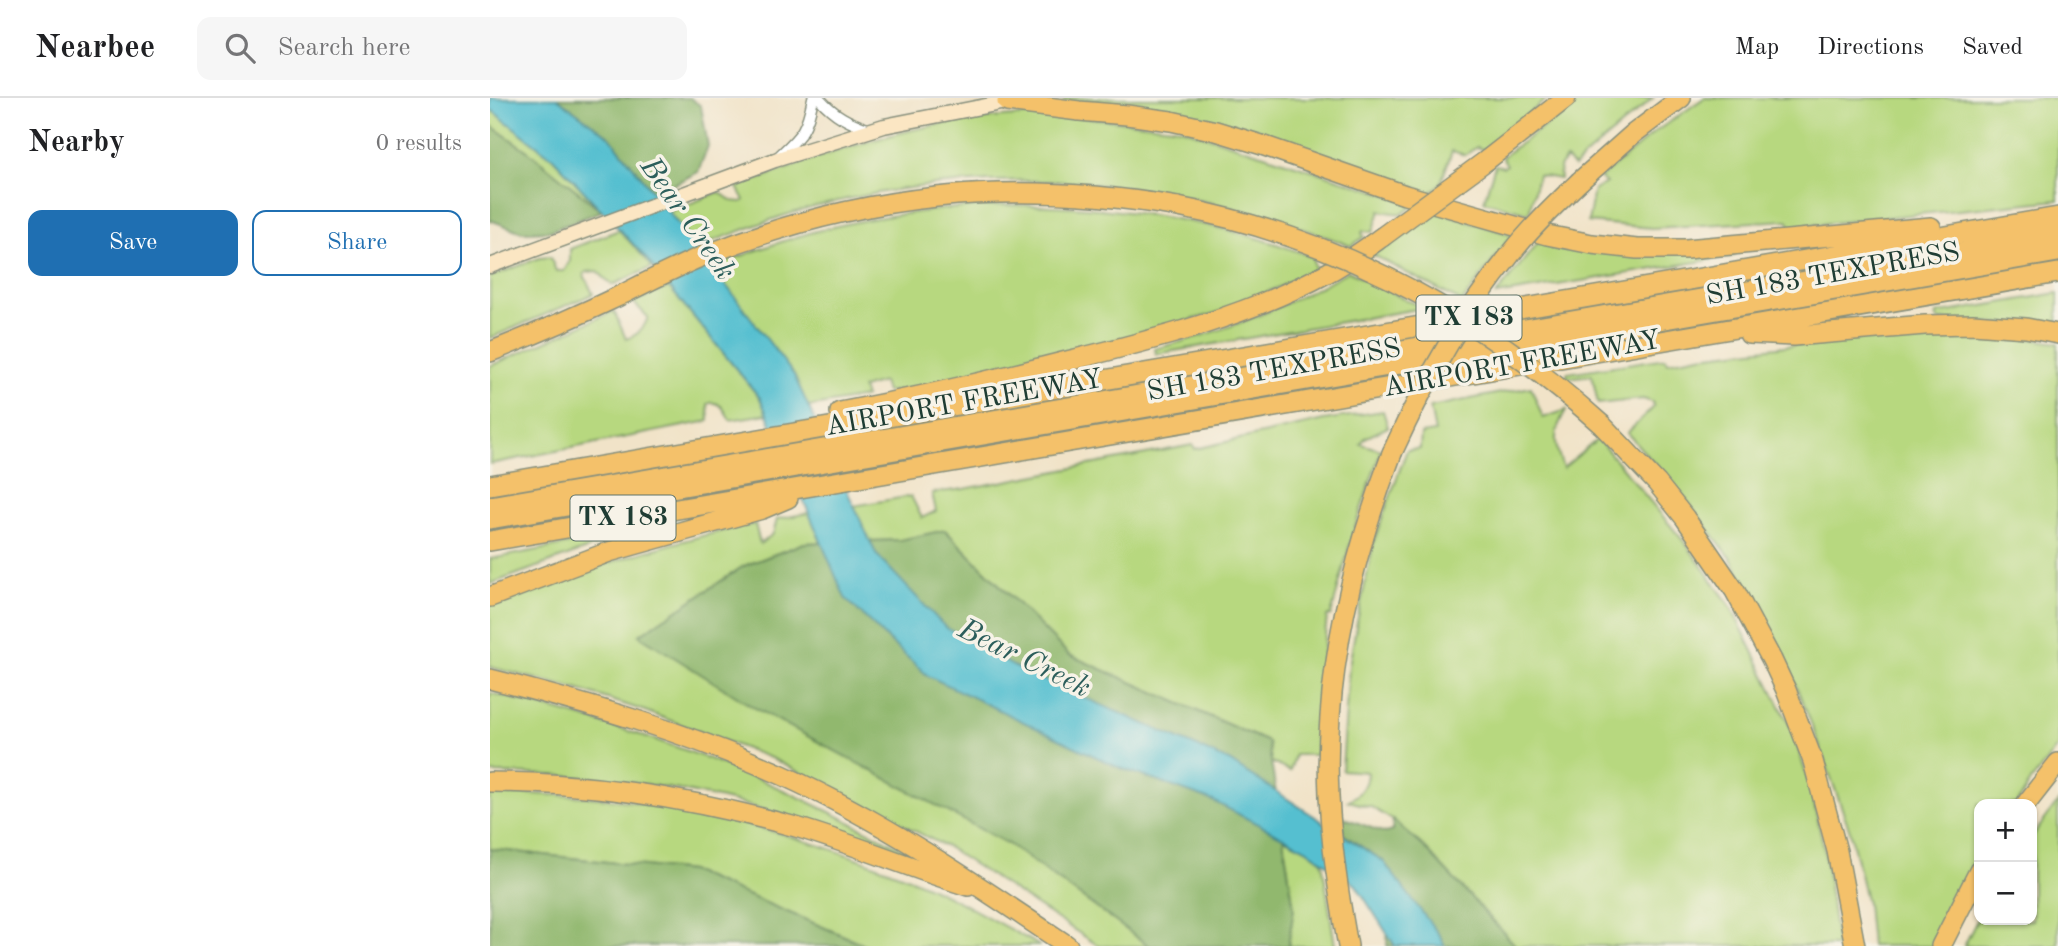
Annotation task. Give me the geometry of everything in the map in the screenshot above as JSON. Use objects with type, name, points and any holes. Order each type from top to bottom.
[{"type":"highway","points":[[883,411],[1107,351],[1270,301],[1332,271],[1382,237],[1566,98]]},
{"type":"highway","points":[[1348,946],[1332,839],[1329,754],[1331,705],[1349,592],[1373,503],[1392,453],[1429,376],[1476,300],[1510,255],[1580,181],[1633,134],[1681,98]]},
{"type":"highway","points":[[1016,100],[1079,111],[1127,114],[1216,131],[1405,195],[1547,235],[1592,244],[1637,249],[1686,249],[2056,223]]},
{"type":"highway","points":[[490,352],[702,257],[751,238],[879,204],[921,198],[1004,192],[1134,199],[1219,215],[1318,246],[1437,302],[1543,375],[1602,425],[1657,483],[1685,518],[1735,592],[1786,690],[1813,761],[1838,851],[1855,946]]},
{"type":"highway","name":"AIRPORT FREEWAY","points":[[883,411],[2056,223]]},
{"type":"highway","name":"SH 183 TEXPRESS","points":[[490,519],[743,470],[1841,275],[2056,223]]},
{"type":"highway","name":"SH 183 TEXPRESS","points":[[898,443],[2058,252]]},
{"type":"highway","name":"AIRPORT FREEWAY","points":[[490,541],[758,502],[820,484],[909,468],[2058,273]]},
{"type":"highway","points":[[1713,332],[1794,336],[1925,325],[1973,324],[2026,328],[2058,334]]},
{"type":"highway","name":"TX 183","points":[[490,485],[645,458],[729,438],[883,411]]},
{"type":"highway","name":"SH 183 TEXPRESS","points":[[490,506],[743,470]]},
{"type":"highway","points":[[490,597],[562,568],[758,502]]},
{"type":"highway","points":[[490,680],[641,722],[782,775],[877,823],[946,864],[1069,946]]},
{"type":"highway","points":[[2029,799],[2058,763]]},
{"type":"highway","points":[[490,782],[548,784],[648,794],[725,809],[798,828],[989,893]]},
{"type":"highway","points":[[2037,808],[2058,783]]},
{"type":"highway","points":[[1941,946],[1974,881]]},
{"type":"main road","points":[[490,266],[775,160],[870,130],[1016,100]]},
{"type":"street","points":[[775,160],[802,134],[813,98]]},
{"type":"street","points":[[819,98],[830,111],[845,121],[870,130]]},
{"type":"green space","points":[[557,98],[690,98],[701,106],[708,146],[698,172],[655,194],[610,137]]},
{"type":"green space","points":[[1063,98],[1548,98],[1484,150],[1477,147],[1465,155],[1452,151],[1440,185],[1430,193],[1297,146],[1206,120],[1114,105],[1067,102],[1063,101]]},
{"type":"green space","points":[[1579,98],[1653,98],[1574,167],[1566,159],[1559,167],[1560,179],[1538,175],[1529,213],[1484,201],[1495,165],[1507,165],[1502,157]]},
{"type":"green space","points":[[1704,98],[2058,98],[2058,200],[1790,227],[1788,220],[1652,228],[1588,222],[1594,190],[1606,183],[1600,178],[1655,132]]},
{"type":"green space","points":[[490,109],[553,158],[602,211],[529,152],[490,125]]},
{"type":"green space","points":[[1064,115],[1181,128],[1416,204],[1402,214],[1380,211],[1373,232],[1363,231],[1364,237],[1351,246],[1282,222],[1213,203],[1144,190],[1074,182],[1004,181],[933,185],[863,196],[792,213],[696,247],[669,212],[719,192],[732,201],[742,202],[744,200],[737,187],[835,152],[910,130],[970,120]]},
{"type":"green space","points":[[490,125],[529,152],[602,211],[550,231],[522,232],[490,220]]},
{"type":"green space","points":[[1004,205],[1121,211],[1199,223],[1237,232],[1312,257],[1315,269],[1217,313],[975,377],[886,392],[883,382],[862,388],[865,397],[808,407],[794,375],[712,267],[762,248],[836,226],[932,210]]},
{"type":"green space","points":[[1434,210],[1512,235],[1462,302],[1373,255]]},
{"type":"green space","points":[[619,230],[653,267],[612,285],[597,271],[586,272],[584,275],[593,294],[490,338],[490,277],[539,258],[550,257],[556,271],[564,271],[570,261],[570,249]]},
{"type":"green space","points":[[1540,240],[1733,252],[1734,256],[1496,295]]},
{"type":"green space","points":[[1348,271],[1423,308],[1156,354],[1155,349],[1231,326],[1278,307]]},
{"type":"green space","points":[[669,287],[760,398],[767,414],[730,420],[722,407],[712,403],[708,404],[709,421],[490,464],[490,366],[614,311],[626,339],[640,331],[648,317],[633,302]]},
{"type":"green space","points":[[2058,293],[2058,327],[1938,320],[1936,314]]},
{"type":"green space","points":[[1917,333],[1994,333],[2058,343],[2058,746],[2020,799],[1974,799],[1974,874],[1937,946],[1871,946],[1867,904],[1850,831],[1782,651],[1730,557],[1679,491],[1627,433],[1654,407],[1652,402],[1643,399],[1598,404],[1592,375],[1567,378],[1567,373],[1666,358],[1667,362],[1820,342]]},
{"type":"green space","points":[[1531,387],[1543,418],[1566,410],[1558,426],[1556,439],[1563,468],[1598,439],[1686,544],[1731,607],[1793,732],[1810,787],[1824,848],[1837,946],[1516,946],[1424,847],[1392,820],[1371,807],[1348,801],[1362,789],[1367,772],[1342,770],[1349,666],[1374,541],[1407,450],[1420,449],[1421,434],[1435,432],[1430,407]]},
{"type":"green space","points":[[1383,411],[1388,427],[1365,438],[1361,444],[1381,450],[1352,536],[1331,615],[1327,616],[1318,702],[1317,755],[1295,755],[1290,771],[1271,762],[1268,742],[1069,655],[945,530],[900,540],[869,541],[853,506],[911,496],[922,518],[936,511],[932,493],[1193,445],[1195,449],[1324,420]]},
{"type":"green space","points":[[809,513],[821,542],[804,543],[744,566],[640,635],[1010,845],[1149,946],[1099,946],[947,847],[773,759],[645,711],[580,690],[490,667],[490,603],[621,559],[721,531],[755,524],[760,544],[773,534],[777,519]]},
{"type":"green space","points":[[666,528],[592,547],[490,584],[490,559]]},
{"type":"green space","points":[[945,530],[1069,655],[1268,742],[1294,908],[1288,946],[1149,946],[1010,845],[753,707],[639,635],[744,566],[804,543],[900,540]]},
{"type":"green space","points":[[490,693],[614,726],[735,769],[856,825],[927,862],[786,817],[708,796],[615,780],[490,773]]},
{"type":"green space","points":[[490,793],[580,796],[633,802],[702,814],[770,831],[871,863],[922,883],[1040,946],[868,946],[690,871],[490,849]]},
{"type":"green space","points":[[2058,802],[2058,946],[1964,946],[1974,925],[2037,925],[2037,830]]},
{"type":"green space","points":[[1342,817],[1385,833],[1392,831],[1393,820],[1424,847],[1516,946],[1387,946],[1390,870],[1383,861],[1343,834]]},
{"type":"green space","points":[[1283,838],[1306,849],[1322,861],[1335,946],[1288,946],[1294,908]]},
{"type":"green space","points":[[490,849],[690,871],[868,946],[490,946]]},
{"type":"water","points":[[490,98],[557,98],[610,137],[794,375],[876,554],[945,627],[1015,667],[1229,761],[1383,861],[1445,946],[1395,946],[1356,885],[1306,849],[1213,801],[1115,766],[928,676],[845,598],[760,398],[644,256],[553,158],[490,109]]},
{"type":"water label","name":"Bear Creek","points":[[687,219]]},
{"type":"water label","name":"Bear Creek","points":[[1024,659]]}]
